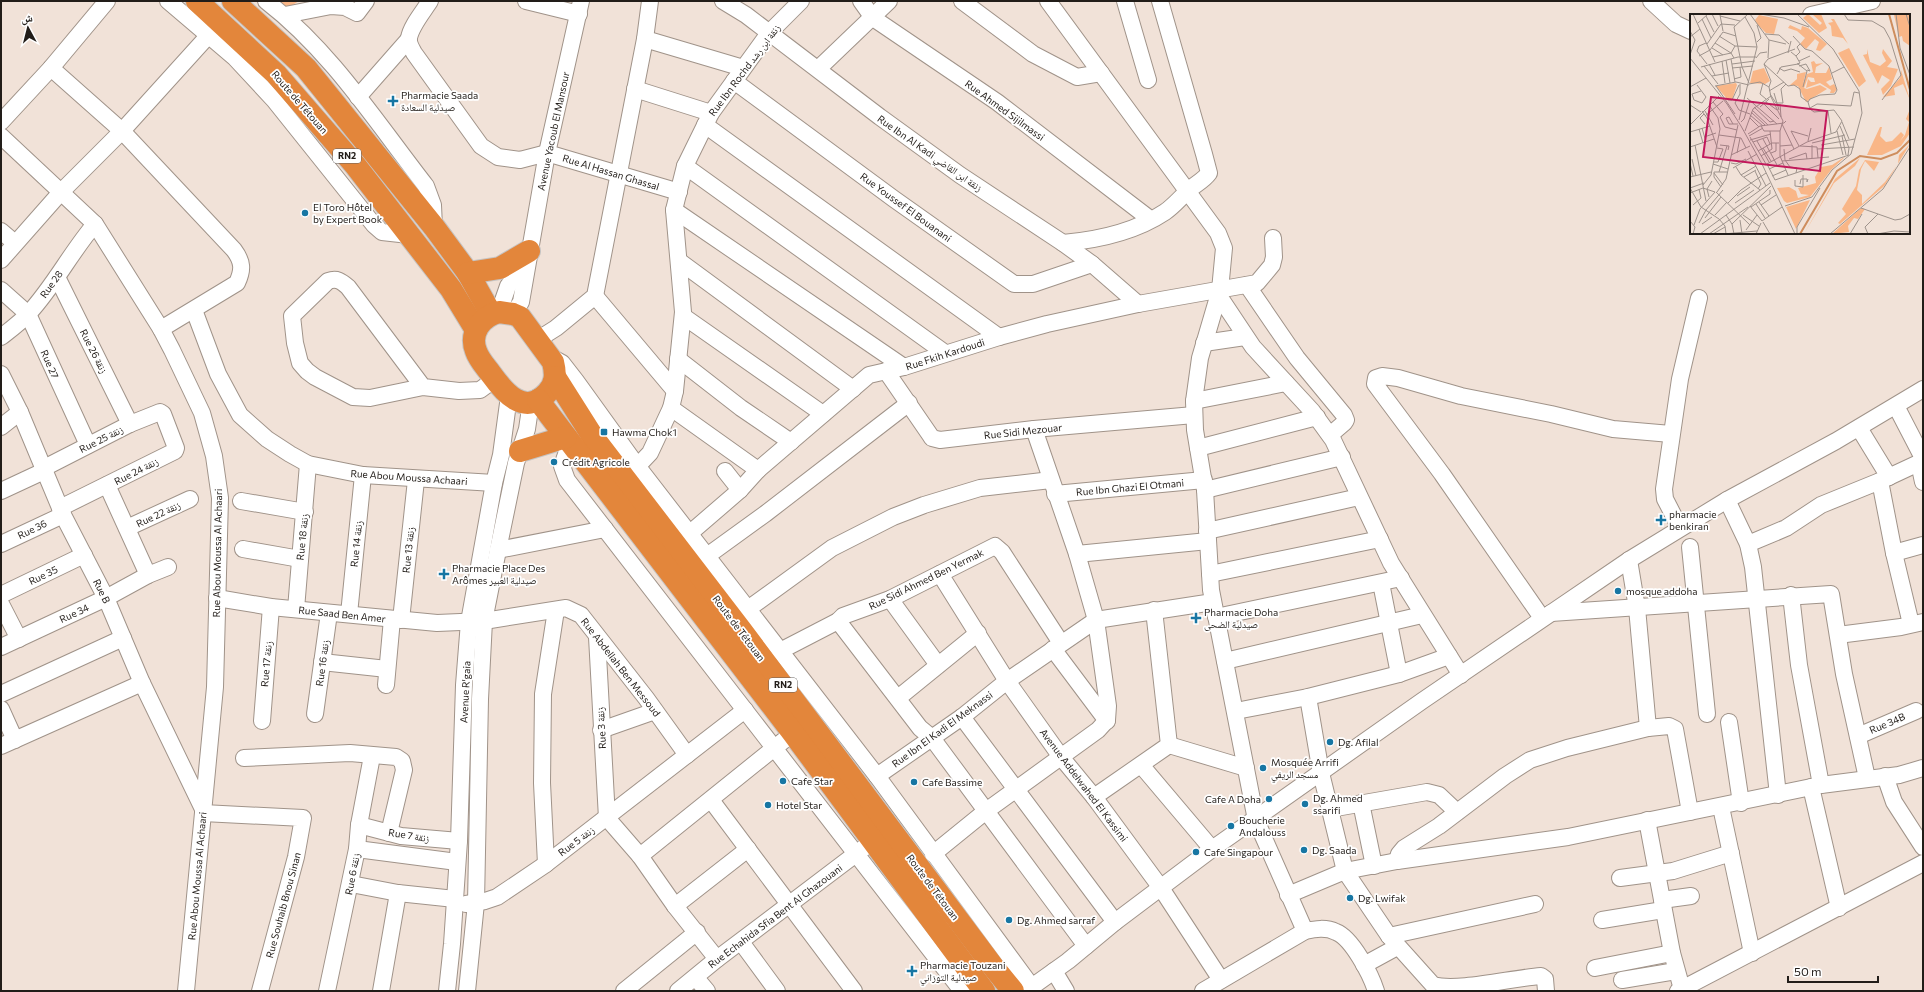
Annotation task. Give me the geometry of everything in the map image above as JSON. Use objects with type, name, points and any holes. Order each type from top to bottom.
[{"type":"highway","name":"Route de Tétouan","points":[[197,1],[276,74],[355,166],[451,289],[476,330]]},
{"type":"highway","name":"Route de Tétouan","points":[[243,5],[306,68],[501,313],[525,322],[543,348],[555,369],[555,377],[593,437],[631,473],[741,614],[995,970],[1024,990]]},
{"type":"highway","points":[[468,273],[500,268],[528,256]]},
{"type":"highway","points":[[501,313],[480,323],[476,330],[474,344],[476,352],[509,396],[523,402],[534,401],[549,390],[555,377]]},
{"type":"highway","name":"Route de Tétouan","points":[[534,401],[568,440],[793,733],[865,848],[984,991]]},
{"type":"highway","points":[[520,451],[568,440]]},
{"type":"street","points":[[1,122],[51,68],[107,1]]},
{"type":"street","points":[[168,1],[235,58],[274,100],[374,225],[382,232],[409,235]]},
{"type":"street","points":[[266,1],[285,15],[325,55],[426,186],[433,205],[434,227]]},
{"type":"street","points":[[285,15],[331,6],[345,7],[357,13],[366,1]]},
{"type":"street","points":[[358,97],[409,39],[430,1]]},
{"type":"street","points":[[526,1],[580,8]]},
{"type":"street","points":[[650,1],[635,89],[595,296],[556,328],[543,348],[562,363],[631,473],[690,534],[707,556],[741,614],[780,651],[877,776],[933,854],[1024,990],[1054,971],[1116,922],[1212,850],[1461,675],[1629,560],[1727,500],[1773,477],[1923,390]]},
{"type":"street","name":"Rue Ibn Al Kadi زنقة ابن القاضي","points":[[723,1],[818,69],[880,118],[960,175],[1092,264],[1138,304]]},
{"type":"street","name":"Rue Ibn Rochd زنقة ابن رشد","points":[[631,473],[650,453],[671,408],[675,391],[683,316],[674,210],[685,166],[708,119],[738,74],[769,33],[800,1]]},
{"type":"street","name":"Rue Ahmed Sijilmassi","points":[[861,1],[873,18],[997,102],[1150,219]]},
{"type":"street","points":[[818,69],[849,38],[873,18],[889,1]]},
{"type":"street","points":[[962,1],[1033,54],[1077,77],[1101,72]]},
{"type":"street","points":[[1048,1],[1221,239],[1224,252],[1220,293],[1204,343],[1194,408],[1198,448],[1205,485],[1207,536],[1214,610],[1236,711],[1256,820],[1305,931]]},
{"type":"street","points":[[1125,1],[1148,80]]},
{"type":"street","points":[[1063,243],[1087,241],[1108,236],[1125,231],[1150,219],[1164,212],[1206,176],[1209,171],[1160,1]]},
{"type":"street","points":[[1651,1],[1676,24],[1690,31]]},
{"type":"street","points":[[1815,14],[1872,1]]},
{"type":"street","name":"Avenue Yacoub El Mansour","points":[[501,313],[521,302],[547,153],[580,8]]},
{"type":"street","points":[[1,260],[61,192],[122,131],[208,36]]},
{"type":"street","points":[[409,39],[414,53],[481,146],[498,157],[509,160],[520,160],[547,153]]},
{"type":"street","points":[[644,39],[738,74]]},
{"type":"street","points":[[51,68],[122,131],[234,250],[242,264],[242,273],[237,283],[161,329]]},
{"type":"street","name":"Rue Youssef El Bouanani","points":[[738,74],[871,183],[1014,284],[1033,284],[1092,264]]},
{"type":"street","points":[[635,89],[708,119],[999,337]]},
{"type":"street","name":"Rue Abou Moussa Al Achaari","points":[[1,136],[95,224],[161,329],[194,394],[209,435],[214,456],[220,498],[215,687],[186,991]]},
{"type":"street","name":"Rue Al Hassan Ghassal","points":[[547,153],[619,173],[679,192]]},
{"type":"street","points":[[685,166],[945,353]]},
{"type":"street","points":[[674,210],[904,367]]},
{"type":"street","name":"Rue 28","points":[[1,338],[28,314],[57,277],[80,242],[95,224]]},
{"type":"street","points":[[1,231],[15,243]]},
{"type":"street","points":[[1273,238],[1274,257],[1272,265],[1252,284],[1297,358],[1344,415],[1345,422],[1330,435]]},
{"type":"street","points":[[679,261],[852,389]]},
{"type":"street","name":"Rue 26 زنقة","points":[[57,277],[130,424]]},
{"type":"street","points":[[423,386],[348,287],[341,281],[334,279],[328,281],[292,316],[295,343],[300,363],[315,377],[353,398],[370,398],[423,386],[458,391],[480,390],[495,379]]},
{"type":"street","name":"Rue Fkih Kardoudi","points":[[690,534],[740,490],[758,470],[869,375],[904,367],[999,337],[1138,304],[1220,293],[1252,284]]},
{"type":"street","name":"Rue 27","points":[[1,290],[28,314],[88,445]]},
{"type":"street","points":[[1220,293],[1245,337],[1263,359],[1317,417],[1330,435],[1342,457],[1359,497],[1401,578],[1422,615],[1461,675]]},
{"type":"street","points":[[595,296],[675,391]]},
{"type":"street","points":[[1680,528],[1665,499],[1665,494],[1671,434],[1680,379],[1699,298]]},
{"type":"street","name":"Rue Abou Moussa Achaari","points":[[194,310],[218,374],[240,415],[267,439],[308,464],[363,475],[416,480],[494,483]]},
{"type":"street","points":[[683,316],[823,414]]},
{"type":"street","points":[[1204,343],[1245,337]]},
{"type":"street","points":[[678,359],[741,408],[791,442]]},
{"type":"street","name":"Rue Sidi Mezouar","points":[[886,371],[930,435],[936,439],[951,439],[1194,408],[1286,383]]},
{"type":"street","name":"Rue B","points":[[1,374],[20,412],[43,470],[62,512],[106,598],[142,683],[203,811]]},
{"type":"street","points":[[1547,616],[1375,384],[1375,379],[1380,376],[1398,378],[1461,396],[1551,414],[1613,429],[1671,434]]},
{"type":"street","name":"Avenue R'gaia","points":[[446,991],[455,902],[459,841],[464,685],[476,622],[494,483],[501,455],[509,396]]},
{"type":"street","name":"Avenue R'gaia","points":[[467,991],[476,903],[480,706],[476,622],[498,550],[520,451],[534,401]]},
{"type":"street","points":[[707,556],[765,514],[909,403]]},
{"type":"street","points":[[1896,406],[1922,461],[1923,482]]},
{"type":"street","points":[[671,408],[758,470]]},
{"type":"street","points":[[3,424],[20,412]]},
{"type":"street","name":"Rue 25 زنقة","points":[[1,491],[130,424],[162,413]]},
{"type":"street","name":"Rue 24 زنقة","points":[[62,512],[107,485],[176,450],[175,441],[162,413]]},
{"type":"street","points":[[1198,448],[1317,417]]},
{"type":"street","points":[[1838,635],[1917,623],[1894,553],[1885,479],[1858,428]]},
{"type":"street","points":[[933,854],[986,811],[1061,757],[1107,721],[1108,706],[1096,620],[1077,554],[1034,429]]},
{"type":"street","points":[[568,440],[562,466],[566,480],[775,749],[865,848],[962,991]]},
{"type":"street","name":"Rue Ibn Ghazi El Otmani","points":[[741,614],[832,548],[893,517],[924,505],[980,488],[1205,485],[1342,457]]},
{"type":"street","points":[[1748,544],[1786,528],[1821,505],[1885,479],[1922,461]]},
{"type":"street","name":"Rue 18 زنقة","points":[[296,609],[308,464]]},
{"type":"street","points":[[724,471],[740,490]]},
{"type":"street","name":"Rue 14 زنقة","points":[[349,614],[363,475]]},
{"type":"street","name":"Rue 13 زنقة","points":[[397,620],[416,480]]},
{"type":"street","points":[[107,485],[148,575]]},
{"type":"street","points":[[1077,554],[1207,536],[1359,497]]},
{"type":"street","name":"Rue 22 زنقة","points":[[127,528],[190,499]]},
{"type":"street","points":[[1727,500],[1748,544],[1757,599],[1778,795]]},
{"type":"street","points":[[241,501],[304,512]]},
{"type":"street","name":"Rue 36","points":[[1,544],[62,512]]},
{"type":"street","points":[[498,550],[605,529]]},
{"type":"street","points":[[1210,574],[1380,539]]},
{"type":"street","points":[[1894,553],[1923,545]]},
{"type":"street","name":"Rue Sidi Ahmed Ben Yermak","points":[[780,651],[795,642],[838,622],[844,616],[890,599],[992,547],[998,547],[1057,646]]},
{"type":"street","points":[[1690,547],[1707,714]]},
{"type":"street","points":[[243,549],[300,559]]},
{"type":"street","name":"Rue 35","points":[[1,595],[84,555]]},
{"type":"street","points":[[1629,560],[1637,608],[1648,728]]},
{"type":"street","name":"Rue 34","points":[[1,647],[106,598],[148,575],[168,568]]},
{"type":"street","points":[[940,574],[1007,681]]},
{"type":"street","points":[[1096,620],[1154,610],[1214,610],[1401,578]]},
{"type":"street","points":[[1381,582],[1399,674]]},
{"type":"street","points":[[1547,616],[1792,595],[1831,594],[1844,674],[1867,778]]},
{"type":"street","points":[[1792,595],[1799,665],[1816,786],[1839,908]]},
{"type":"street","name":"Rue Saad Ben Amer","points":[[217,598],[271,607],[397,620],[437,623],[476,622]]},
{"type":"street","points":[[890,599],[938,665]]},
{"type":"street","points":[[1,604],[19,639]]},
{"type":"street","name":"Rue 17 زنقة","points":[[262,721],[271,607]]},
{"type":"street","name":"Rue Abdellah Ben Messoud","points":[[476,622],[566,608],[582,615],[687,755]]},
{"type":"street","points":[[546,864],[542,783],[543,694],[556,610]]},
{"type":"street","points":[[1154,610],[1169,746]]},
{"type":"street","name":"Rue 16 زنقة","points":[[315,714],[329,613]]},
{"type":"street","points":[[1225,660],[1422,615]]},
{"type":"street","points":[[322,662],[386,677],[397,620]]},
{"type":"street","name":"Rue Ibn El Kadi El Meknassi","points":[[877,776],[962,717],[1007,681],[1096,620]]},
{"type":"street","points":[[838,622],[920,728],[932,738],[1086,946]]},
{"type":"street","points":[[898,698],[978,633]]},
{"type":"street","name":"Rue 3 زنقة","points":[[597,637],[607,818]]},
{"type":"street","points":[[1,694],[123,638]]},
{"type":"street","points":[[1057,646],[1107,721]]},
{"type":"street","points":[[1236,711],[1308,697],[1399,674],[1449,656]]},
{"type":"street","name":"Avenue Addelwahed El Kassimi","points":[[1007,681],[1061,757],[1094,797],[1161,888],[1221,980]]},
{"type":"street","points":[[1,709],[8,743],[142,683]]},
{"type":"street","points":[[1308,697],[1321,773],[1345,871],[1393,941],[1433,985],[1440,988],[1519,985],[1543,977],[1545,979],[1546,991]]},
{"type":"street","name":"Rue 5 زنقة","points":[[351,884],[455,902],[476,903],[491,900],[504,893],[546,864],[745,710]]},
{"type":"street","points":[[601,730],[655,711]]},
{"type":"street","name":"Rue 34B","points":[[1858,736],[1916,711]]},
{"type":"street","points":[[962,717],[1116,922]]},
{"type":"street","points":[[1730,722],[1741,803]]},
{"type":"street","points":[[1396,861],[1404,848],[1439,826],[1505,776],[1543,755],[1648,728],[1664,726],[1675,729],[1690,812]]},
{"type":"street","points":[[640,856],[793,733]]},
{"type":"street","points":[[1094,797],[1169,746]]},
{"type":"street","points":[[1169,746],[1246,768]]},
{"type":"street","points":[[244,758],[350,753],[396,757],[402,761],[404,770],[389,832]]},
{"type":"street","name":"Rue 6 زنقة","points":[[328,991],[351,884],[359,824],[372,756]]},
{"type":"street","points":[[1142,765],[1212,850]]},
{"type":"street","points":[[1288,895],[1345,871],[1396,861],[1568,837],[1647,820],[1741,803],[1816,786],[1867,778],[1899,775],[1923,768]]},
{"type":"street","points":[[1885,776],[1894,802],[1923,847]]},
{"type":"street","points":[[1330,809],[1427,792],[1439,795],[1457,812]]},
{"type":"street","points":[[711,800],[854,991]]},
{"type":"street","points":[[1361,803],[1374,866]]},
{"type":"street","points":[[1721,807],[1752,953]]},
{"type":"street","name":"Rue Souhaib Bnou Sinan","points":[[203,811],[303,818],[296,856],[260,991]]},
{"type":"street","points":[[607,818],[640,856],[675,906],[717,959]]},
{"type":"street","points":[[1647,820],[1676,971],[1688,988],[1923,863]]},
{"type":"street","name":"Rue 7 زنقة","points":[[359,824],[418,838],[459,841]]},
{"type":"street","points":[[357,848],[457,862]]},
{"type":"street","name":"Rue Echahida Sfia Bent Al Ghazouani","points":[[678,991],[696,978],[717,959],[865,848]]},
{"type":"street","points":[[675,906],[748,849]]},
{"type":"street","points":[[1620,878],[1689,867],[1731,853]]},
{"type":"street","points":[[381,991],[398,893]]},
{"type":"street","points":[[1602,920],[1663,905],[1691,896]]},
{"type":"street","points":[[1364,965],[1393,941],[1535,904]]},
{"type":"street","points":[[1203,991],[1305,931],[1318,928],[1327,929],[1342,935],[1364,965],[1376,991]]},
{"type":"street","points":[[624,991],[697,932]]},
{"type":"street","points":[[741,942],[777,991]]},
{"type":"street","points":[[1595,968],[1672,953]]},
{"type":"street","points":[[1054,971],[1066,991]]},
{"type":"street","points":[[1622,980],[1676,971]]},
{"type":"street","points":[[696,978],[707,991]]},
{"type":"shaded area","points":[[277,1],[299,1],[286,9]]},
{"type":"place","name":"Pharmacie Saada صيدلية السعادة","points":[[393,101]]},
{"type":"place","name":"El Toro Hôtel by Expert Book","points":[[305,213]]},
{"type":"place","name":"Hawma Chok1","points":[[604,432]]},
{"type":"place","name":"Crédit Agricole","points":[[554,462]]},
{"type":"place","name":"pharmacie benkiran","points":[[1661,520]]},
{"type":"place","name":"Pharmacie Place Des Arômes صيدلية العبير","points":[[444,574]]},
{"type":"place","name":"mosque addoha","points":[[1618,591]]},
{"type":"place","name":"Pharmacie Doha صيدلية الضحى","points":[[1196,618]]},
{"type":"place","name":"Dg. Afilal","points":[[1330,742]]},
{"type":"place","name":"Mosquée Arrifi مسجد الريفي","points":[[1263,768]]},
{"type":"place","name":"Cafe Star","points":[[783,781]]},
{"type":"place","name":"Cafe Bassime","points":[[914,782]]},
{"type":"place","name":"Cafe A Doha","points":[[1269,799]]},
{"type":"place","name":"Dg. Ahmed ssarifi","points":[[1305,804]]},
{"type":"place","name":"Hotel Star","points":[[768,805]]},
{"type":"place","name":"Boucherie Andalouss","points":[[1231,826]]},
{"type":"place","name":"Dg. Saada","points":[[1304,850]]},
{"type":"place","name":"Cafe Singapour","points":[[1196,852]]},
{"type":"place","name":"Dg. Lwifak","points":[[1350,898]]},
{"type":"place","name":"Dg. Ahmed sarraf","points":[[1009,920]]},
{"type":"place","name":"Pharmacie Touzani صيدلية التوزاني","points":[[912,971]]}]
